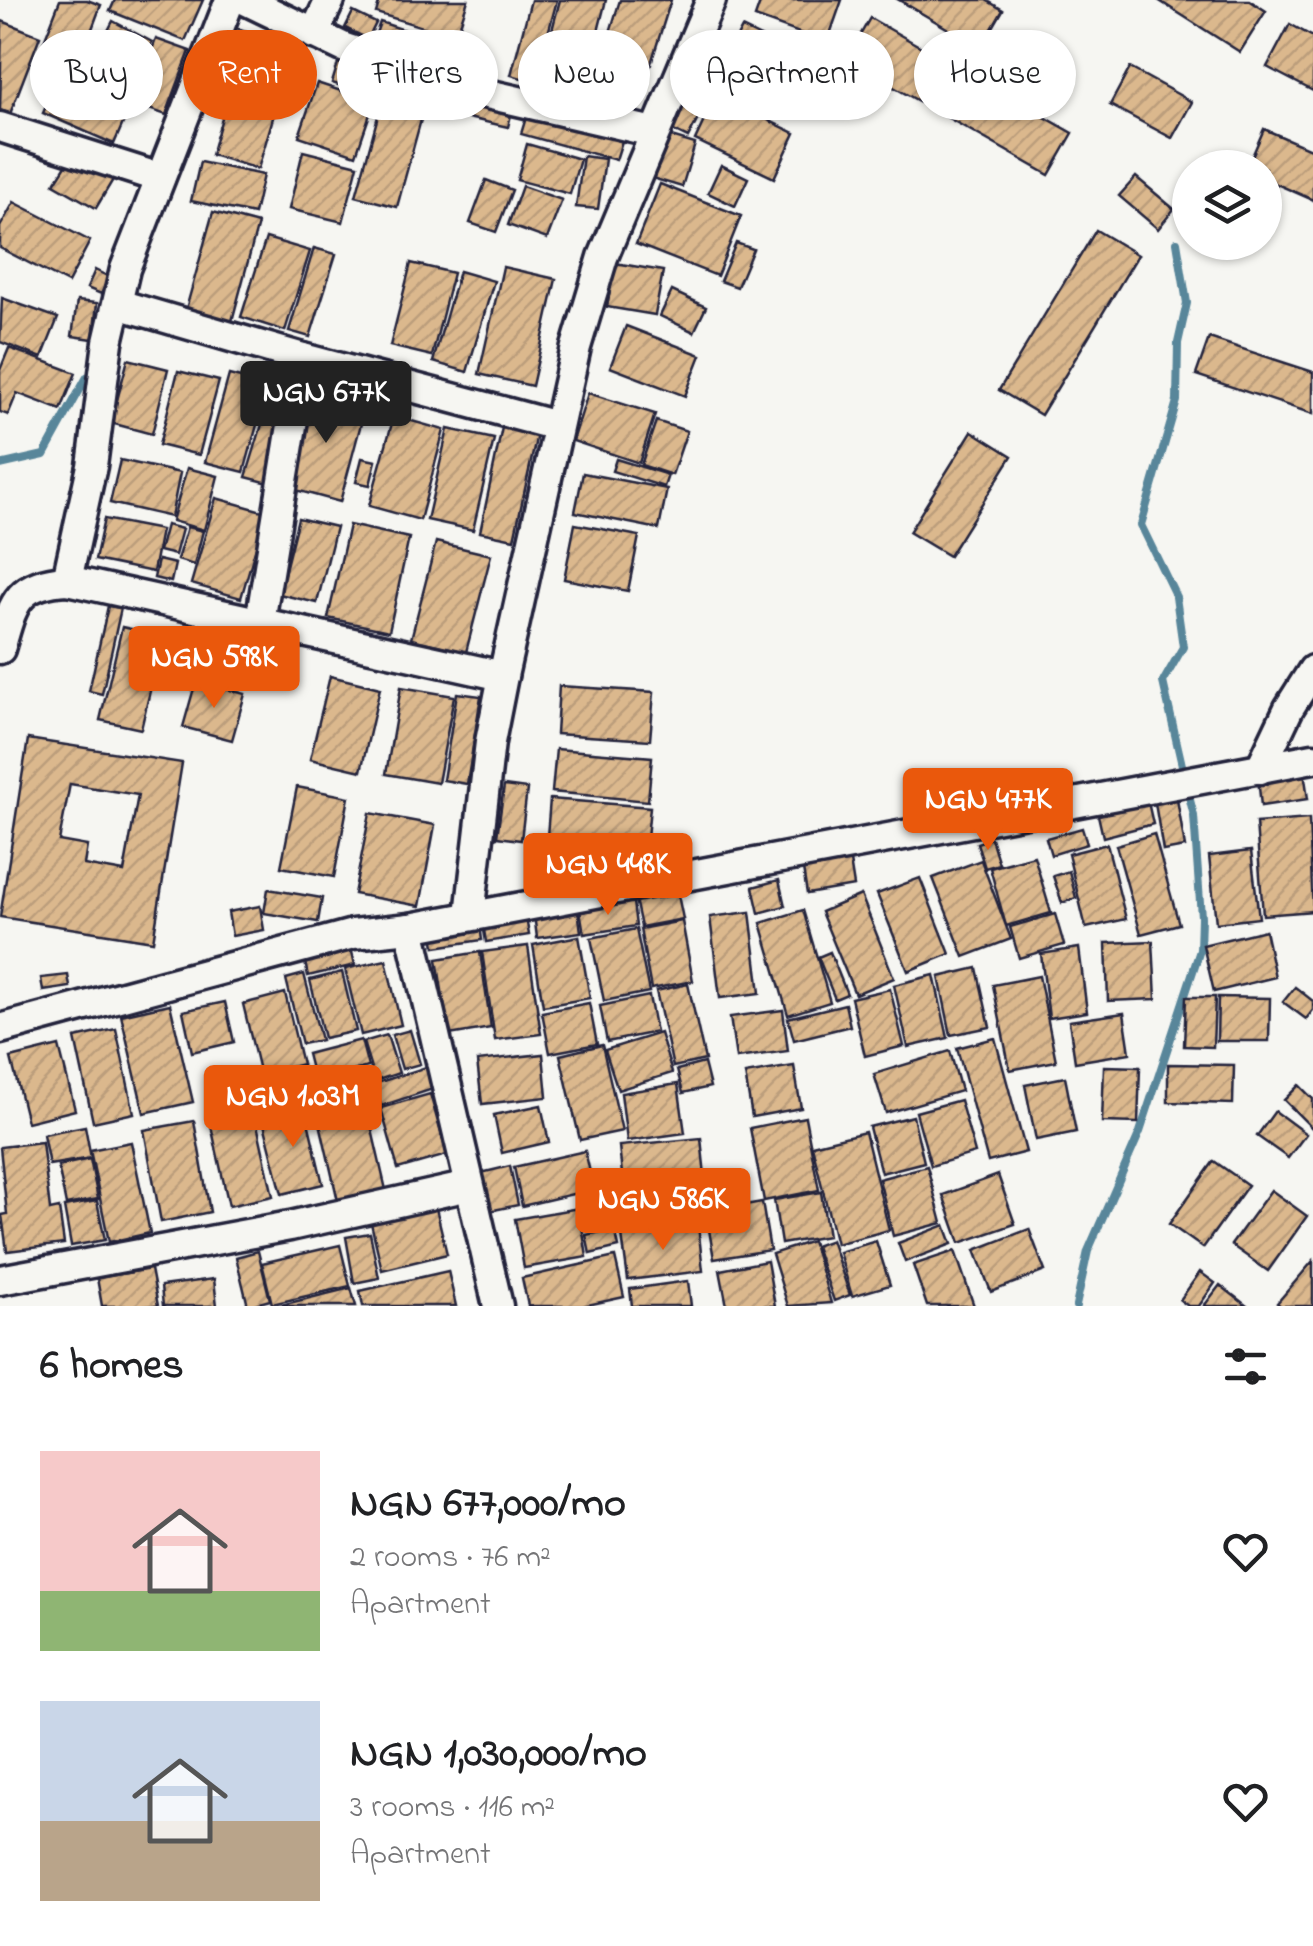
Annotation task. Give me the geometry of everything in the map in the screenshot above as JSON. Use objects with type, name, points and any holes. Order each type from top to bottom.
[{"type":"street","points":[[66,580],[92,466],[108,342],[125,269],[230,0]]},
{"type":"street","points":[[244,0],[306,30]]},
{"type":"street","points":[[316,30],[330,0]]},
{"type":"street","points":[[470,915],[490,742],[557,426],[603,257],[711,0]]},
{"type":"street","points":[[317,35],[483,93],[653,132]]},
{"type":"street","points":[[0,126],[160,178]]},
{"type":"street","points":[[118,304],[557,426]]},
{"type":"street","points":[[260,622],[303,358]]},
{"type":"street","points":[[0,649],[12,610],[25,591],[42,582],[66,580],[503,676]]},
{"type":"street","points":[[1260,770],[1289,708],[1313,670]]},
{"type":"street","points":[[0,1028],[353,934],[410,928],[1313,758]]},
{"type":"street","points":[[410,928],[498,1306]]},
{"type":"street","points":[[0,1280],[254,1233],[468,1186]]},
{"type":"building","points":[[60,0],[87,0],[101,5],[92,30],[48,30]]},
{"type":"building","points":[[115,0],[203,0],[190,30],[183,30],[183,40],[110,11]]},
{"type":"building","points":[[380,0],[468,0],[458,30],[433,30],[376,13]]},
{"type":"building","points":[[531,0],[557,0],[549,30],[523,30]]},
{"type":"building","points":[[560,0],[606,0],[598,30],[552,30]]},
{"type":"building","points":[[620,0],[671,0],[650,66],[650,30],[611,30]]},
{"type":"building","points":[[761,0],[842,0],[832,30],[791,30],[755,17]]},
{"type":"building","points":[[899,0],[986,0],[1003,10],[991,30],[950,30]]},
{"type":"building","points":[[1158,0],[1249,0],[1266,11],[1240,52]]},
{"type":"building","points":[[353,12],[376,23],[372,30],[345,28]]},
{"type":"building","points":[[870,18],[891,30],[863,30]]},
{"type":"building","points":[[2,21],[30,32],[30,62],[10,114],[0,110]]},
{"type":"building","points":[[113,21],[130,30],[108,30]]},
{"type":"building","points":[[380,22],[404,30],[377,30]]},
{"type":"building","points":[[1290,24],[1313,37],[1313,91],[1267,67]]},
{"type":"building","points":[[894,32],[914,43],[914,99],[894,87]]},
{"type":"building","points":[[163,41],[183,49],[183,70],[166,115]]},
{"type":"building","points":[[518,49],[518,77],[511,75]]},
{"type":"building","points":[[1130,68],[1192,102],[1172,138],[1110,105]]},
{"type":"building","points":[[317,83],[337,90],[337,120],[368,120],[356,155],[299,136],[304,120],[317,120]]},
{"type":"building","points":[[498,103],[513,107],[508,127],[477,120],[498,120]]},
{"type":"building","points":[[670,111],[670,120],[697,120],[688,138],[663,126]]},
{"type":"building","points":[[59,120],[124,120],[114,144]]},
{"type":"building","points":[[221,120],[272,120],[258,169],[211,155]]},
{"type":"building","points":[[377,120],[421,120],[397,207],[356,196]]},
{"type":"building","points":[[525,120],[560,120],[623,138],[616,160],[521,134]]},
{"type":"building","points":[[704,120],[768,120],[795,133],[774,178],[695,140]]},
{"type":"building","points":[[952,120],[1050,120],[1073,133],[1049,175]]},
{"type":"building","points":[[1264,129],[1313,150],[1313,200],[1282,186],[1282,150],[1255,150]]},
{"type":"building","points":[[658,133],[695,144],[682,187],[645,176]]},
{"type":"building","points":[[527,144],[580,159],[570,194],[517,180]]},
{"type":"building","points":[[303,151],[358,165],[343,222],[289,209]]},
{"type":"building","points":[[73,154],[114,178],[96,208],[54,184]]},
{"type":"building","points":[[583,156],[605,159],[598,209],[576,207]]},
{"type":"building","points":[[200,162],[263,175],[254,214],[191,201]]},
{"type":"building","points":[[721,165],[748,178],[735,206],[708,193]]},
{"type":"building","points":[[1136,177],[1172,207],[1172,212],[1158,229],[1119,196]]},
{"type":"building","points":[[486,180],[512,190],[496,232],[470,223]]},
{"type":"building","points":[[660,184],[741,216],[717,276],[636,244]]},
{"type":"building","points":[[522,186],[562,200],[547,239],[508,225]]},
{"type":"building","points":[[14,202],[90,241],[68,283],[0,248],[0,227]]},
{"type":"building","points":[[213,212],[258,224],[232,321],[186,309]]},
{"type":"building","points":[[1096,230],[1138,255],[1041,415],[999,390]]},
{"type":"building","points":[[266,238],[310,251],[285,331],[241,317]]},
{"type":"building","points":[[736,243],[753,249],[737,287],[720,281]]},
{"type":"building","points":[[314,248],[336,254],[310,337],[289,331]]},
{"type":"building","points":[[411,263],[453,273],[432,356],[390,346]]},
{"type":"building","points":[[615,263],[663,271],[655,315],[607,307]]},
{"type":"building","points":[[503,267],[556,279],[532,386],[479,374]]},
{"type":"building","points":[[95,270],[109,277],[101,294],[87,288]]},
{"type":"building","points":[[459,271],[494,281],[467,372],[433,362]]},
{"type":"building","points":[[672,291],[706,307],[694,332],[660,316]]},
{"type":"building","points":[[2,298],[58,318],[42,358],[0,342]]},
{"type":"building","points":[[77,301],[97,303],[93,339],[72,336]]},
{"type":"building","points":[[626,326],[701,355],[685,396],[610,367]]},
{"type":"building","points":[[1209,338],[1313,372],[1313,414],[1196,375]]},
{"type":"building","points":[[9,348],[76,373],[61,410],[17,393],[8,415],[0,412],[0,370]]},
{"type":"building","points":[[128,359],[168,369],[152,434],[111,423]]},
{"type":"building","points":[[178,371],[219,381],[199,455],[159,445]]},
{"type":"building","points":[[229,375],[268,385],[244,472],[205,462]]},
{"type":"building","points":[[311,391],[366,405],[340,502],[285,487]]},
{"type":"building","points":[[588,393],[655,414],[639,463],[573,441]]},
{"type":"building","points":[[394,416],[444,430],[420,520],[369,506]]},
{"type":"building","points":[[504,418],[539,425],[514,539],[480,532]]},
{"type":"building","points":[[263,421],[286,427],[269,483],[246,477]]},
{"type":"building","points":[[656,421],[687,431],[672,475],[641,465]]},
{"type":"building","points":[[448,429],[494,439],[473,530],[427,520]]},
{"type":"building","points":[[972,431],[1012,456],[949,556],[909,532]]},
{"type":"building","points":[[362,458],[376,461],[370,485],[356,482]]},
{"type":"building","points":[[616,459],[668,475],[664,487],[612,471]]},
{"type":"building","points":[[120,460],[180,473],[171,517],[110,503]]},
{"type":"building","points":[[187,468],[218,476],[204,530],[172,521]]},
{"type":"building","points":[[583,473],[667,489],[659,529],[575,512]]},
{"type":"building","points":[[216,498],[266,512],[241,598],[191,584]]},
{"type":"building","points":[[298,518],[336,527],[317,603],[279,594]]},
{"type":"building","points":[[104,519],[161,530],[153,572],[95,560]]},
{"type":"building","points":[[575,524],[639,536],[628,591],[564,579]]},
{"type":"building","points":[[166,525],[182,529],[175,555],[159,551]]},
{"type":"building","points":[[349,525],[409,538],[389,631],[328,618]]},
{"type":"building","points":[[187,527],[203,531],[194,565],[177,560]]},
{"type":"building","points":[[436,542],[491,555],[466,652],[411,639]]},
{"type":"building","points":[[158,560],[175,564],[171,582],[154,578]]},
{"type":"building","points":[[108,606],[121,608],[102,694],[89,691]]},
{"type":"building","points":[[122,627],[163,636],[141,729],[100,720]]},
{"type":"building","points":[[330,676],[380,688],[361,771],[310,759]]},
{"type":"building","points":[[196,681],[245,694],[232,740],[183,727]]},
{"type":"building","points":[[559,686],[654,692],[650,740],[556,734]]},
{"type":"building","points":[[401,687],[454,696],[438,783],[386,774]]},
{"type":"building","points":[[457,693],[481,696],[467,784],[443,780]]},
{"type":"building","points":[[28,739],[182,763],[153,941],[0,917]],"holes":[[[70,784],[138,795],[124,872],[84,865],[87,846],[59,841]]]},
{"type":"building","points":[[556,749],[652,757],[648,801],[552,792]]},
{"type":"building","points":[[1304,771],[1308,799],[1261,806],[1258,778]]},
{"type":"building","points":[[504,786],[527,789],[521,840],[497,837]]},
{"type":"building","points":[[297,787],[349,797],[334,877],[281,867]]},
{"type":"building","points":[[550,799],[650,807],[644,869],[545,861]]},
{"type":"building","points":[[1177,799],[1185,847],[1163,851],[1155,803]]},
{"type":"building","points":[[1148,802],[1153,824],[1103,837],[1098,815]]},
{"type":"building","points":[[370,813],[435,825],[420,906],[354,894]]},
{"type":"building","points":[[1309,819],[1313,911],[1263,915],[1256,823]]},
{"type":"building","points":[[1082,828],[1087,844],[1051,855],[1046,838]]},
{"type":"building","points":[[1154,834],[1179,924],[1141,934],[1116,845]]},
{"type":"building","points":[[991,838],[999,864],[985,868],[977,843]]},
{"type":"building","points":[[1107,844],[1126,919],[1086,928],[1068,854]]},
{"type":"building","points":[[1251,851],[1259,918],[1216,923],[1209,856]]},
{"type":"building","points":[[1034,856],[1051,913],[1006,926],[990,868]]},
{"type":"building","points":[[981,860],[1011,939],[964,957],[933,878]]},
{"type":"building","points":[[850,861],[854,886],[807,894],[803,869]]},
{"type":"building","points":[[1069,871],[1076,898],[1062,903],[1053,876]]},
{"type":"building","points":[[920,878],[950,954],[908,971],[877,894]]},
{"type":"building","points":[[779,880],[785,906],[759,913],[753,887]]},
{"type":"building","points":[[268,889],[322,898],[318,922],[264,913]]},
{"type":"building","points":[[677,890],[683,919],[641,927],[635,899]]},
{"type":"building","points":[[861,895],[894,978],[855,994],[821,912]]},
{"type":"building","points":[[633,902],[636,926],[584,934],[580,910]]},
{"type":"building","points":[[260,906],[264,930],[232,936],[228,912]]},
{"type":"building","points":[[578,909],[581,932],[537,938],[534,914]]},
{"type":"building","points":[[803,910],[830,1002],[788,1015],[761,923]]},
{"type":"building","points":[[525,911],[529,935],[486,942],[482,918]]},
{"type":"building","points":[[750,912],[760,993],[720,998],[710,917]]},
{"type":"building","points":[[1055,914],[1064,945],[1019,958],[1010,927]]},
{"type":"building","points":[[479,919],[482,940],[435,947],[432,926]]},
{"type":"building","points":[[682,921],[693,981],[651,989],[640,929]]},
{"type":"building","points":[[636,929],[649,992],[604,1001],[591,938]]},
{"type":"building","points":[[1265,930],[1275,977],[1214,992],[1203,945]]},
{"type":"building","points":[[579,936],[590,998],[543,1006],[533,945]]},
{"type":"building","points":[[1153,941],[1156,999],[1108,1001],[1106,943]]},
{"type":"building","points":[[350,943],[355,965],[308,976],[303,953]]},
{"type":"building","points":[[528,946],[541,1034],[495,1040],[482,952]]},
{"type":"building","points":[[1079,948],[1087,1012],[1049,1018],[1041,954]]},
{"type":"building","points":[[480,952],[491,1028],[449,1035],[437,959]]},
{"type":"building","points":[[830,952],[847,994],[835,999],[818,957]]},
{"type":"building","points":[[386,960],[401,1025],[361,1035],[345,969]]},
{"type":"building","points":[[977,968],[990,1027],[951,1035],[939,977]]},
{"type":"building","points":[[342,972],[356,1031],[324,1038],[310,980]]},
{"type":"building","points":[[304,974],[321,1040],[302,1044],[286,979]]},
{"type":"building","points":[[68,975],[70,987],[43,991],[41,978]]},
{"type":"building","points":[[934,975],[948,1038],[908,1047],[894,985]]},
{"type":"building","points":[[1039,976],[1056,1061],[1010,1070],[993,985]]},
{"type":"building","points":[[688,984],[705,1060],[673,1067],[656,991]]},
{"type":"building","points":[[1295,987],[1313,1001],[1313,1010],[1306,1019],[1283,1002]]},
{"type":"building","points":[[890,989],[904,1046],[865,1056],[851,998]]},
{"type":"building","points":[[285,993],[302,1064],[260,1075],[243,1004]]},
{"type":"building","points":[[649,996],[656,1032],[607,1042],[600,1006]]},
{"type":"building","points":[[1186,997],[1215,997],[1213,1047],[1184,1046]]},
{"type":"building","points":[[1218,997],[1270,998],[1269,1041],[1217,1041]]},
{"type":"building","points":[[225,1002],[234,1042],[192,1052],[183,1011]]},
{"type":"building","points":[[589,1003],[597,1044],[550,1053],[542,1012]]},
{"type":"building","points":[[170,1004],[193,1102],[144,1113],[121,1015]]},
{"type":"building","points":[[845,1004],[850,1026],[794,1040],[788,1018]]},
{"type":"building","points":[[783,1010],[788,1051],[736,1058],[730,1017]]},
{"type":"building","points":[[1124,1013],[1130,1053],[1075,1062],[1069,1021]]},
{"type":"building","points":[[116,1029],[134,1113],[93,1122],[75,1038]]},
{"type":"building","points":[[410,1030],[420,1064],[402,1069],[392,1035]]},
{"type":"building","points":[[660,1033],[672,1073],[618,1090],[605,1050]]},
{"type":"building","points":[[387,1035],[399,1073],[375,1081],[363,1042]]},
{"type":"building","points":[[995,1038],[1026,1152],[988,1162],[957,1048]]},
{"type":"building","points":[[361,1040],[368,1067],[314,1081],[307,1054]]},
{"type":"building","points":[[602,1045],[622,1131],[580,1140],[560,1055]]},
{"type":"building","points":[[59,1046],[75,1110],[27,1122],[11,1058]]},
{"type":"building","points":[[950,1051],[961,1091],[886,1113],[874,1074]]},
{"type":"building","points":[[543,1054],[547,1097],[482,1104],[477,1061]]},
{"type":"building","points":[[704,1063],[710,1087],[683,1093],[677,1070]]},
{"type":"building","points":[[1168,1064],[1234,1065],[1233,1104],[1168,1102]]},
{"type":"building","points":[[302,1065],[306,1083],[262,1095],[258,1077]]},
{"type":"building","points":[[794,1066],[801,1108],[752,1117],[745,1074]]},
{"type":"building","points":[[1104,1066],[1140,1067],[1138,1123],[1102,1122]]},
{"type":"building","points":[[426,1067],[433,1089],[381,1106],[374,1084]]},
{"type":"building","points":[[1065,1077],[1076,1132],[1036,1140],[1025,1085]]},
{"type":"building","points":[[361,1082],[386,1190],[338,1201],[313,1093]]},
{"type":"building","points":[[678,1084],[685,1133],[627,1141],[621,1093]]},
{"type":"building","points":[[1299,1085],[1313,1099],[1313,1129],[1284,1100]]},
{"type":"building","points":[[430,1094],[447,1155],[398,1169],[381,1108]]},
{"type":"building","points":[[960,1100],[975,1153],[931,1166],[916,1112]]},
{"type":"building","points":[[304,1105],[323,1184],[282,1194],[262,1116]]},
{"type":"building","points":[[541,1105],[549,1142],[502,1153],[494,1115]]},
{"type":"building","points":[[254,1111],[273,1196],[229,1206],[210,1121]]},
{"type":"building","points":[[1275,1111],[1306,1134],[1288,1158],[1257,1136]]},
{"type":"building","points":[[913,1116],[924,1162],[881,1173],[869,1127]]},
{"type":"building","points":[[805,1117],[819,1190],[764,1201],[750,1128]]},
{"type":"building","points":[[194,1121],[210,1212],[161,1222],[144,1130]]},
{"type":"building","points":[[85,1126],[91,1158],[49,1165],[43,1134]]},
{"type":"building","points":[[865,1132],[889,1230],[836,1244],[812,1145]]},
{"type":"building","points":[[701,1138],[706,1185],[624,1193],[619,1146]]},
{"type":"building","points":[[42,1142],[50,1210],[59,1208],[64,1244],[7,1251],[0,1147]]},
{"type":"building","points":[[131,1142],[150,1233],[109,1242],[90,1150]]},
{"type":"building","points":[[585,1151],[594,1189],[522,1206],[514,1167]]},
{"type":"building","points":[[90,1159],[98,1199],[66,1205],[58,1166]]},
{"type":"building","points":[[1214,1161],[1248,1185],[1203,1248],[1169,1224]]},
{"type":"building","points":[[510,1166],[518,1205],[489,1211],[481,1173]]},
{"type":"building","points":[[927,1166],[942,1223],[893,1236],[879,1179]]},
{"type":"building","points":[[998,1175],[1015,1224],[960,1243],[943,1195]]},
{"type":"building","points":[[1271,1190],[1307,1216],[1268,1271],[1231,1245]]},
{"type":"building","points":[[821,1192],[828,1236],[781,1244],[774,1200]]},
{"type":"building","points":[[97,1201],[105,1240],[71,1246],[64,1207]]},
{"type":"building","points":[[762,1202],[770,1250],[714,1259],[706,1212]]},
{"type":"building","points":[[436,1208],[447,1254],[382,1270],[371,1223]]},
{"type":"building","points":[[579,1208],[587,1257],[524,1268],[515,1219]]},
{"type":"building","points":[[698,1225],[703,1271],[628,1280],[622,1235]]},
{"type":"building","points":[[945,1225],[952,1244],[905,1262],[898,1243]]},
{"type":"building","points":[[615,1229],[619,1247],[590,1254],[586,1235]]},
{"type":"building","points":[[1029,1229],[1045,1271],[991,1292],[975,1250]]},
{"type":"building","points":[[370,1233],[379,1278],[354,1283],[346,1237]]},
{"type":"building","points":[[831,1240],[850,1295],[834,1301],[815,1246]]},
{"type":"building","points":[[812,1241],[831,1303],[788,1306],[772,1254]]},
{"type":"building","points":[[876,1241],[890,1285],[852,1296],[839,1252]]},
{"type":"building","points":[[340,1245],[350,1286],[272,1304],[262,1263]]},
{"type":"building","points":[[258,1251],[270,1300],[248,1306],[236,1257]]},
{"type":"building","points":[[955,1251],[974,1306],[927,1306],[913,1265]]},
{"type":"building","points":[[615,1257],[624,1297],[583,1306],[528,1306],[522,1278]]},
{"type":"building","points":[[767,1261],[775,1306],[727,1306],[720,1270]]},
{"type":"building","points":[[1313,1261],[1313,1306],[1277,1303]]},
{"type":"building","points":[[151,1269],[158,1306],[102,1306],[97,1278]]},
{"type":"building","points":[[448,1271],[456,1306],[363,1306],[360,1291]]},
{"type":"building","points":[[1200,1272],[1215,1283],[1199,1306],[1188,1306],[1180,1300]]},
{"type":"building","points":[[214,1279],[217,1306],[163,1306],[161,1286]]},
{"type":"building","points":[[688,1281],[691,1306],[632,1306],[630,1289]]},
{"type":"building","points":[[1220,1285],[1247,1306],[1204,1306]]},
{"type":"building","points":[[351,1288],[356,1306],[277,1306]]},
{"type":"waterway","points":[[1180,260],[1187,303],[1178,343],[1177,401],[1141,525],[1176,597],[1183,647],[1163,682],[1184,774]]},
{"type":"waterway","points":[[0,465],[44,455],[87,377]]},
{"type":"waterway","points":[[1076,1306],[1088,1251],[1140,1132],[1200,950],[1194,816],[1187,788]]}]
